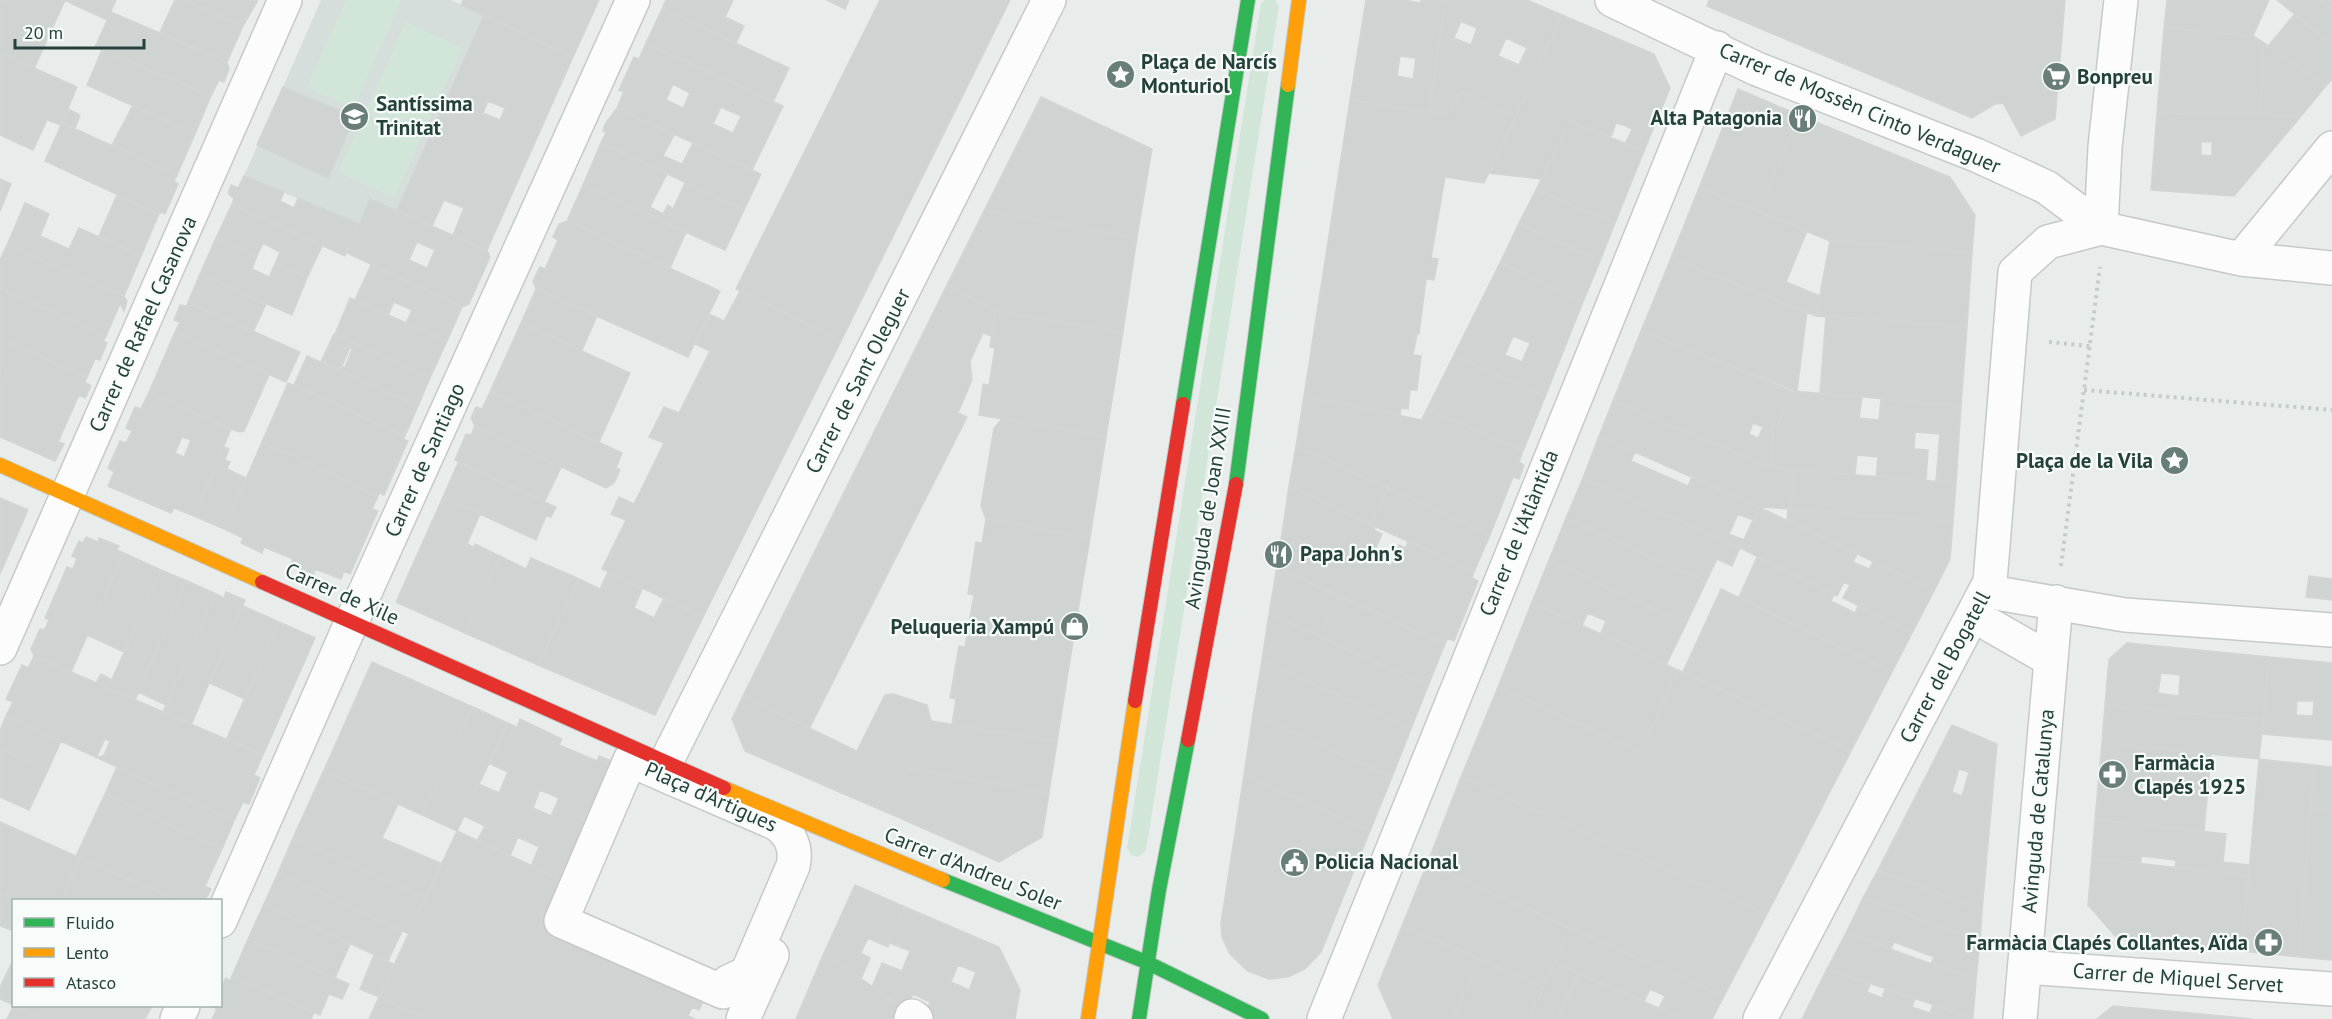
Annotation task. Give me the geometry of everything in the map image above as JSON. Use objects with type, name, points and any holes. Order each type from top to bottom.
[{"type":"street","name":"Carrer de Rafael Casanova","points":[[0,648],[285,0]]},
{"type":"street","name":"Carrer de Santiago","points":[[222,916],[352,621],[633,0]]},
{"type":"street","name":"Carrer de Sant Oleguer","points":[[666,762],[1049,0]]},
{"type":"street","name":"Avinguda de Joan XXIII","points":[[1088,1019],[1109,865],[1248,0]]},
{"type":"street","name":"Avinguda de Joan XXIII","points":[[1139,1019],[1146,962],[1231,521],[1299,0]]},
{"type":"street","name":"Carrer de Mossèn Cinto Verdaguer","points":[[1612,0],[1757,69],[1976,155],[2036,183],[2101,228]]},
{"type":"street","points":[[2121,0],[2105,147],[2101,228],[2241,259],[2332,268]]},
{"type":"street","name":"Carrer de l'Atlàntida","points":[[1323,1019],[1717,48]]},
{"type":"street","points":[[2241,259],[2332,148]]},
{"type":"street","name":"Carrer del Bogatell","points":[[1760,1019],[1990,582],[2015,272],[2048,242],[2101,228]]},
{"type":"street","name":"Carrer de Xile","points":[[0,465],[666,762]]},
{"type":"street","points":[[2002,594],[2126,615],[2332,630]]},
{"type":"street","name":"Avinguda de Catalunya","points":[[2020,1019],[2056,602]]},
{"type":"street","points":[[1990,625],[2051,660]]},
{"type":"street","name":"Plaça d'Artigues","points":[[630,760],[777,824],[785,830],[794,846],[793,866],[747,973],[728,982],[723,992],[561,921],[630,760]]},
{"type":"street","name":"Carrer d'Andreu Soler","points":[[666,762],[830,833],[1146,962],[1262,1019]]},
{"type":"street","points":[[743,1019],[801,888],[830,833]]},
{"type":"street","name":"Carrer de Miquel Servet","points":[[2025,967],[2332,989]]},
{"type":"street","points":[[911,1019],[912,1016],[916,1019]]},
{"type":"path","points":[[2056,602],[2101,265],[2101,228]]},
{"type":"path","points":[[2047,342],[2090,346]]},
{"type":"path","points":[[2084,390],[2332,410]]},
{"type":"shaded area","name":"Santíssima Trinitat","points":[[321,0],[451,0],[484,15],[396,211],[370,199],[359,224],[244,176]]},
{"type":"green space","points":[[346,0],[401,0],[354,108],[307,87]]},
{"type":"green space","points":[[1265,0],[1275,0],[1279,6],[1146,851],[1138,857],[1131,855],[1127,848],[1261,3]]},
{"type":"green space","points":[[406,22],[462,48],[394,198],[338,172]]},
{"type":"building","points":[[0,0],[65,0],[34,69],[0,53]]},
{"type":"building","points":[[64,0],[116,0],[107,20]]},
{"type":"building","points":[[175,0],[183,0],[243,26],[227,62],[160,32]]},
{"type":"building","points":[[183,0],[258,0],[243,26]]},
{"type":"building","points":[[463,0],[599,0],[573,57],[461,5]]},
{"type":"building","points":[[666,0],[733,0],[725,17],[744,26],[736,43],[662,9]]},
{"type":"building","points":[[827,0],[849,0],[845,9]]},
{"type":"building","points":[[880,0],[1010,0],[841,341],[736,289]]},
{"type":"building","points":[[1366,0],[1404,0],[1420,3],[1421,0],[1445,0],[1429,113],[1350,100]],"holes":[[[1400,56],[1416,58],[1413,79],[1397,76]]]},
{"type":"building","points":[[1445,0],[1527,0],[1562,15],[1515,118],[1461,92],[1449,115],[1429,113]],"holes":[[[1461,21],[1477,28],[1471,45],[1454,38]],[[1506,38],[1527,48],[1519,65],[1498,56]]]},
{"type":"building","points":[[1709,0],[2065,0],[2055,119],[2021,136],[2003,103],[1995,104],[1972,118],[1707,6]]},
{"type":"building","points":[[2167,0],[2269,0],[2253,36],[2164,28]]},
{"type":"building","points":[[2277,0],[2319,0],[2332,9],[2332,44]]},
{"type":"building","points":[[2319,0],[2332,0],[2332,9],[2321,1]]},
{"type":"building","points":[[662,9],[789,68],[773,102],[646,43]]},
{"type":"building","points":[[111,12],[227,62],[229,69],[224,82],[219,80],[211,96],[95,47]]},
{"type":"building","points":[[484,15],[573,57],[487,250],[453,235],[464,208],[444,200],[432,226],[397,210]],"holes":[[[488,101],[505,108],[500,120],[483,113]]]},
{"type":"building","points":[[1562,15],[1654,54],[1670,88],[1644,151],[1625,144],[1632,129],[1626,126],[1616,123],[1611,137],[1570,121],[1541,179],[1489,173]]},
{"type":"building","points":[[2294,15],[2332,44],[2332,79],[2326,86],[2268,46]]},
{"type":"building","points":[[2164,28],[2253,36],[2264,43],[2261,114],[2157,113]]},
{"type":"building","points":[[646,43],[783,106],[752,170],[617,108],[624,92],[619,90],[634,57],[639,59]],"holes":[[[673,84],[690,93],[683,108],[666,100]],[[721,107],[741,116],[733,133],[713,124]]]},
{"type":"building","points":[[2264,43],[2326,86],[2302,115],[2261,114]]},
{"type":"building","points":[[102,50],[211,96],[195,134],[87,85]]},
{"type":"building","points":[[0,53],[77,87],[61,125],[47,120],[33,150],[0,135]]},
{"type":"building","points":[[283,87],[355,117],[328,178],[257,145]]},
{"type":"building","points":[[1738,89],[1799,115],[1759,212],[1699,188]]},
{"type":"building","points":[[1461,92],[1515,118],[1484,183],[1445,177],[1431,258],[1438,259],[1434,280],[1426,279],[1419,334],[1417,334],[1413,355],[1421,356],[1417,390],[1410,390],[1408,409],[1401,408],[1400,416],[1304,396],[1350,100],[1449,115]]},
{"type":"building","points":[[1041,97],[1152,149],[1137,237],[984,211]]},
{"type":"building","points":[[133,105],[195,134],[177,175],[112,145]]},
{"type":"building","points":[[617,108],[674,135],[663,156],[682,164],[693,143],[761,174],[744,210],[601,143],[606,133],[603,131],[605,124]]},
{"type":"building","points":[[68,109],[80,115],[75,128],[62,123]]},
{"type":"building","points":[[2157,113],[2302,115],[2234,196],[2151,190]],"holes":[[[2201,142],[2212,142],[2212,156],[2201,155]]]},
{"type":"building","points":[[1799,115],[1950,177],[1975,215],[1972,252],[1830,241],[1759,212]]},
{"type":"building","points":[[1570,121],[1644,151],[1615,223],[1536,190]]},
{"type":"building","points":[[62,123],[177,175],[174,181],[178,184],[165,214],[161,212],[159,214],[45,161]]},
{"type":"building","points":[[601,143],[667,174],[650,207],[663,214],[668,205],[673,209],[685,183],[744,210],[725,250],[583,185]]},
{"type":"building","points":[[244,176],[284,192],[280,201],[294,208],[298,198],[359,224],[345,256],[232,204],[234,199],[228,193],[231,185],[238,188]]},
{"type":"building","points":[[0,179],[11,184],[0,211]]},
{"type":"building","points":[[583,185],[686,232],[670,268],[567,221]]},
{"type":"building","points":[[1699,188],[1807,231],[1786,282],[1820,296],[1816,316],[1671,258]]},
{"type":"building","points":[[1536,190],[1615,223],[1600,261],[1519,223]]},
{"type":"building","points":[[117,195],[159,214],[141,256],[99,236]]},
{"type":"building","points":[[370,199],[487,250],[490,257],[469,304],[462,307],[347,253]],"holes":[[[417,242],[435,250],[427,268],[409,260]]]},
{"type":"building","points":[[25,203],[49,214],[40,236],[69,249],[79,228],[141,256],[124,296],[7,245]]},
{"type":"building","points":[[232,204],[322,246],[307,278],[275,264],[280,252],[263,243],[257,256],[216,238]]},
{"type":"building","points":[[984,211],[1137,237],[1123,332],[996,311],[947,285]]},
{"type":"building","points":[[567,221],[720,291],[688,357],[536,289],[533,281],[540,267],[545,269],[558,240],[553,237],[559,224]]},
{"type":"building","points":[[1519,223],[1600,261],[1583,302],[1500,263]]},
{"type":"building","points":[[216,238],[257,256],[252,269],[269,277],[275,264],[307,278],[292,315],[200,274]]},
{"type":"building","points":[[1830,241],[1972,252],[1967,327],[1816,316]]},
{"type":"building","points":[[7,245],[124,296],[127,301],[124,311],[120,304],[106,336],[0,288],[0,260]]},
{"type":"building","points":[[1671,258],[1807,312],[1797,391],[1641,331]]},
{"type":"building","points":[[1500,263],[1583,302],[1545,397],[1454,355]],"holes":[[[1513,336],[1530,343],[1522,362],[1505,355]]]},
{"type":"building","points":[[371,265],[462,307],[447,341],[406,323],[412,310],[394,302],[388,315],[355,300]]},
{"type":"building","points":[[200,274],[266,304],[253,332],[188,302]]},
{"type":"building","points":[[947,285],[995,311],[991,336],[983,333],[970,361],[972,380],[958,413],[967,417],[810,727],[743,696]]},
{"type":"building","points":[[0,288],[106,336],[103,341],[107,343],[100,360],[95,359],[87,377],[0,339]]},
{"type":"building","points":[[536,289],[597,316],[582,350],[521,323]]},
{"type":"building","points":[[740,291],[841,341],[703,617],[602,569],[626,520],[611,514],[619,497],[634,504],[664,443],[649,437],[664,407],[679,413],[710,351],[695,344],[709,314],[724,321]]},
{"type":"building","points":[[350,298],[447,341],[430,378],[335,334]]},
{"type":"building","points":[[188,302],[300,352],[286,382],[175,332],[180,322],[174,320],[180,305],[187,306]]},
{"type":"building","points":[[995,311],[1123,332],[1106,437],[979,415],[983,384],[989,385],[995,348],[990,347]]},
{"type":"building","points":[[1826,316],[1967,327],[1961,406],[1820,393]]},
{"type":"building","points":[[521,323],[630,373],[599,442],[490,392]]},
{"type":"building","points":[[1641,331],[1792,391],[1778,425],[1773,425],[1772,468],[1613,401]],"holes":[[[1753,423],[1763,427],[1758,438],[1749,434]]]},
{"type":"building","points":[[175,332],[269,375],[244,431],[231,429],[149,392]]},
{"type":"building","points":[[334,334],[430,378],[418,406],[321,362]],"holes":[[[350,347],[352,349],[345,367],[342,366]]]},
{"type":"building","points":[[0,339],[18,347],[0,386]]},
{"type":"building","points":[[18,347],[87,377],[85,382],[91,386],[85,398],[79,395],[58,442],[64,444],[55,461],[0,437],[0,386]]},
{"type":"building","points":[[1454,355],[1545,397],[1523,451],[1427,409]]},
{"type":"building","points":[[307,356],[418,406],[405,436],[294,385]]},
{"type":"building","points":[[288,383],[405,436],[403,439],[408,441],[384,495],[379,493],[378,496],[262,442]]},
{"type":"building","points":[[1792,391],[1862,397],[1859,418],[1879,420],[1881,399],[1961,406],[1956,483],[1936,481],[1940,434],[1915,432],[1914,449],[1928,450],[1926,480],[1876,477],[1878,457],[1857,455],[1855,474],[1772,468],[1773,425],[1778,425]]},
{"type":"building","points":[[149,392],[231,429],[194,516],[174,508],[171,513],[108,486],[114,472],[108,468],[120,441],[126,443],[132,431],[126,428],[135,407],[141,409]],"holes":[[[182,437],[191,440],[184,457],[175,453]]]},
{"type":"building","points":[[490,392],[622,453],[616,468],[620,470],[614,483],[606,488],[475,426],[471,418],[476,407],[482,409]]},
{"type":"building","points":[[1304,396],[1422,420],[1388,488],[1296,446]]},
{"type":"building","points":[[1613,401],[1772,468],[1794,470],[1791,509],[1759,507],[1599,436]]},
{"type":"building","points":[[1427,409],[1523,451],[1519,462],[1524,465],[1519,479],[1513,477],[1490,535],[1388,488]]},
{"type":"building","points":[[1002,419],[1106,437],[1090,538],[986,519],[981,506],[994,428]]},
{"type":"building","points":[[475,426],[561,467],[545,501],[455,460],[466,434],[471,435]]},
{"type":"building","points":[[1599,436],[1635,452],[1631,461],[1688,486],[1692,477],[1759,507],[1753,520],[1738,514],[1729,534],[1744,540],[1740,548],[1583,478]]},
{"type":"building","points":[[262,442],[378,496],[372,509],[378,511],[350,574],[344,571],[341,579],[315,569],[314,574],[290,565],[293,559],[264,547],[262,553],[241,543],[243,538],[224,529]]},
{"type":"building","points":[[1296,446],[1388,488],[1372,525],[1289,486]]},
{"type":"building","points":[[224,447],[229,449],[225,460],[230,462],[227,469],[246,478],[224,529],[194,516]]},
{"type":"building","points":[[458,463],[556,507],[551,517],[546,516],[536,540],[443,497]]},
{"type":"building","points":[[1794,470],[1956,483],[1953,522],[1791,509]]},
{"type":"building","points":[[1583,478],[1740,548],[1732,566],[1717,559],[1706,582],[1566,518]]},
{"type":"building","points":[[1289,486],[1376,526],[1374,530],[1382,534],[1372,557],[1391,566],[1399,545],[1406,548],[1408,541],[1474,572],[1472,578],[1478,581],[1454,641],[1448,638],[1445,644],[1277,567]]},
{"type":"building","points":[[1388,488],[1490,535],[1474,572],[1372,525]]},
{"type":"building","points":[[443,497],[480,514],[467,544],[474,547],[475,544],[500,556],[465,633],[396,602]]},
{"type":"building","points":[[0,498],[28,510],[0,574]]},
{"type":"building","points":[[1759,507],[1857,554],[1853,562],[1869,569],[1873,562],[1934,591],[1912,633],[1843,598],[1850,585],[1844,582],[1837,596],[1740,548]]},
{"type":"building","points":[[1788,509],[1953,522],[1950,559],[1934,591],[1787,520]]},
{"type":"building","points":[[1566,518],[1706,582],[1686,624],[1549,560]]},
{"type":"building","points":[[986,519],[1090,538],[1073,641],[969,623],[974,595],[968,594],[976,542],[982,543]]},
{"type":"building","points":[[86,537],[98,542],[99,538],[119,546],[117,550],[124,553],[71,672],[34,656],[31,649],[40,629],[44,630],[49,620],[45,618],[67,567],[73,569],[77,558],[72,556],[79,541],[83,543]]},
{"type":"building","points":[[124,553],[161,570],[124,652],[87,635]]},
{"type":"building","points":[[500,556],[526,569],[531,558],[579,579],[538,665],[465,633]]},
{"type":"building","points":[[1757,557],[1834,594],[1831,601],[1855,613],[1858,606],[1912,633],[1892,672],[1739,597]]},
{"type":"building","points":[[1549,560],[1686,624],[1666,665],[1601,633],[1606,621],[1588,613],[1582,625],[1532,602]]},
{"type":"building","points":[[1277,567],[1338,596],[1319,636],[1269,614]]},
{"type":"building","points":[[161,570],[187,581],[135,700],[108,688]]},
{"type":"building","points":[[608,572],[642,589],[634,608],[654,618],[664,598],[703,617],[655,715],[538,665],[579,579],[600,589]]},
{"type":"building","points":[[2309,576],[2332,579],[2332,600],[2306,597]]},
{"type":"building","points":[[187,581],[216,594],[166,705],[138,692]]},
{"type":"building","points":[[1721,589],[1892,672],[1851,751],[1683,672]]},
{"type":"building","points":[[226,592],[245,600],[191,725],[163,712],[216,594],[224,598]]},
{"type":"building","points":[[1338,596],[1445,644],[1428,686],[1319,636]]},
{"type":"building","points":[[1532,602],[1678,670],[1640,752],[1498,687]]},
{"type":"building","points":[[243,606],[279,622],[245,699],[210,683]]},
{"type":"building","points":[[1269,614],[1428,686],[1411,729],[1262,660]]},
{"type":"building","points":[[279,622],[315,638],[263,755],[226,740]]},
{"type":"building","points":[[969,623],[1073,641],[1057,742],[952,725],[956,699],[950,698],[959,646],[965,647]]},
{"type":"building","points":[[2127,643],[2269,657],[2263,720],[2105,705],[2109,659]],"holes":[[[2161,673],[2180,675],[2179,696],[2158,693]]]},
{"type":"building","points":[[34,656],[147,705],[117,767],[6,716],[13,702],[6,699],[22,665],[28,668]],"holes":[[[105,739],[110,741],[104,755],[97,756]]]},
{"type":"building","points":[[2269,657],[2332,663],[2332,740],[2262,734]],"holes":[[[2297,701],[2314,701],[2313,716],[2296,715]]]},
{"type":"building","points":[[1262,660],[1411,729],[1392,777],[1253,714]]},
{"type":"building","points":[[372,662],[473,707],[422,815],[324,770]]},
{"type":"building","points":[[1678,670],[1851,751],[1767,914],[1461,777],[1498,687],[1640,752]]},
{"type":"building","points":[[101,674],[112,680],[108,688],[96,683]]},
{"type":"building","points":[[893,694],[927,705],[931,721],[886,812],[837,791],[885,695]]},
{"type":"building","points":[[743,696],[857,751],[837,791],[745,751],[732,719]]},
{"type":"building","points":[[147,705],[263,755],[254,775],[260,778],[249,804],[243,802],[234,821],[117,767]]},
{"type":"building","points":[[2105,705],[2263,720],[2259,759],[2102,743]]},
{"type":"building","points":[[473,707],[508,723],[457,831],[422,815]]},
{"type":"building","points":[[1253,714],[1392,777],[1370,831],[1244,775]]},
{"type":"building","points":[[6,716],[61,741],[48,770],[0,748],[0,730]]},
{"type":"building","points":[[520,719],[562,739],[559,745],[597,761],[599,756],[625,766],[578,887],[531,866],[539,847],[518,837],[510,856],[477,841],[485,826],[464,816],[479,784],[499,793],[508,772],[488,763],[508,723],[517,727]],"holes":[[[540,790],[559,798],[551,816],[533,808]]]},
{"type":"building","points":[[931,721],[1057,742],[1049,793],[907,769]]},
{"type":"building","points":[[1952,725],[1997,744],[1982,911],[1878,870]],"holes":[[[1959,769],[1969,772],[1962,796],[1952,792]]]},
{"type":"building","points":[[2102,743],[2211,754],[2204,831],[2095,820]],"holes":[[[2142,781],[2156,782],[2154,797],[2141,796]]]},
{"type":"building","points":[[0,748],[48,770],[29,810],[0,797]]},
{"type":"building","points":[[2259,759],[2314,765],[2299,957],[2242,951]]},
{"type":"building","points":[[2314,765],[2332,767],[2332,811],[2310,809]]},
{"type":"building","points":[[117,767],[234,821],[222,849],[105,794]]},
{"type":"building","points":[[907,769],[1049,793],[1042,837],[999,862],[886,812]]},
{"type":"building","points":[[324,770],[398,804],[382,838],[442,864],[426,898],[293,838]]},
{"type":"building","name":"Policia Nacional","points":[[1244,775],[1370,831],[1321,952],[1305,969],[1288,977],[1269,979],[1248,971],[1230,954],[1222,937],[1221,923]]},
{"type":"building","points":[[1461,777],[1767,914],[1724,996],[1427,864]]},
{"type":"building","points":[[105,794],[222,849],[205,886],[211,889],[206,899],[176,899],[76,856]]},
{"type":"building","points":[[2310,809],[2332,811],[2332,960],[2299,957]]},
{"type":"building","points":[[2095,820],[2226,834],[2223,862],[2249,865],[2249,876],[2175,868],[2176,860],[2141,856],[2141,863],[2092,858]]},
{"type":"building","points":[[0,822],[80,858],[61,899],[12,899],[0,894]]},
{"type":"building","points":[[457,831],[578,887],[576,916],[709,989],[699,1010],[692,1007],[688,1016],[695,1019],[427,1019],[379,997]]},
{"type":"building","points":[[293,838],[426,898],[409,934],[278,873]]},
{"type":"building","points":[[80,858],[176,899],[61,899]]},
{"type":"building","points":[[2092,858],[2249,876],[2242,951],[2118,939],[2088,905]]},
{"type":"building","points":[[1427,864],[1570,928],[1544,987],[1402,926]]},
{"type":"building","points":[[1878,870],[1982,911],[1980,941],[1863,898]]},
{"type":"building","points":[[278,873],[402,931],[388,961],[264,904]]},
{"type":"building","points":[[855,885],[905,907],[888,947],[868,938],[861,953],[870,958],[861,979],[824,953]]},
{"type":"building","points":[[0,894],[12,899],[12,930],[0,926]]},
{"type":"building","points":[[1863,898],[1980,941],[1976,980],[1931,964],[1934,957],[1894,942],[1891,949],[1846,933]]},
{"type":"building","points":[[264,904],[350,944],[335,978],[248,939]]},
{"type":"building","points":[[905,907],[999,947],[1020,990],[1015,1019],[923,1019],[930,1002],[913,994],[906,1010],[872,987],[882,963],[902,971],[910,951],[890,943]],"holes":[[[958,965],[976,972],[969,990],[951,982]]]},
{"type":"building","points":[[1402,926],[1480,959],[1453,1019],[1393,1019],[1378,985]]},
{"type":"building","points":[[1570,928],[1724,996],[1712,1019],[1683,1019],[1659,1008],[1665,996],[1650,989],[1644,1002],[1555,963]]},
{"type":"building","points":[[1846,933],[1976,980],[1973,1018],[1827,969]]},
{"type":"building","points":[[248,939],[349,984],[342,999],[329,994],[320,1015],[232,976]]},
{"type":"building","points":[[824,953],[912,1014],[910,1019],[796,1019]]},
{"type":"building","points":[[374,955],[394,964],[379,997],[360,989]]},
{"type":"building","points":[[1480,959],[1544,987],[1529,1019],[1453,1019]]},
{"type":"building","points":[[12,962],[12,1004],[0,999],[0,987]]},
{"type":"building","points":[[1555,963],[1579,974],[1559,1014],[1569,1019],[1529,1019]]},
{"type":"building","points":[[1827,969],[1870,984],[1867,992],[1882,998],[1885,989],[1915,999],[1912,1007],[1930,1013],[1933,1005],[1973,1019],[1802,1019]]},
{"type":"building","points":[[1579,974],[1683,1019],[1569,1019],[1559,1014]]},
{"type":"building","points":[[232,976],[314,1012],[311,1019],[212,1019],[217,1009],[213,1007],[222,1007],[222,986],[226,978],[230,981]]},
{"type":"building","points":[[379,997],[427,1019],[369,1019]]},
{"type":"building","points":[[2113,1006],[2190,1013],[2189,1019],[2097,1019]]},
{"type":"building","points":[[13,1007],[16,1007],[44,1019],[7,1019]]},
{"type":"building","points":[[16,1007],[151,1007],[145,1019],[44,1019]]},
{"type":"building","points":[[2190,1013],[2222,1016],[2252,1019],[2189,1019]]},
{"type":"traffic: fast","points":[[1183,404],[1248,0]]},
{"type":"traffic: fast","points":[[1236,484],[1288,85]]},
{"type":"traffic: fast","points":[[1139,1019],[1159,890],[1188,740]]},
{"type":"traffic: fast","points":[[943,880],[1146,962],[1262,1019]]},
{"type":"traffic: slow","points":[[1288,85],[1299,0]]},
{"type":"traffic: slow","points":[[0,465],[262,582]]},
{"type":"traffic: slow","points":[[1088,1019],[1135,701]]},
{"type":"traffic: slow","points":[[724,788],[943,880]]},
{"type":"traffic: jam","points":[[1135,701],[1183,404]]},
{"type":"traffic: jam","points":[[1188,740],[1236,484]]},
{"type":"traffic: jam","points":[[262,582],[724,788]]},
{"type":"place","name":"Plaça de Narcís Monturiol","points":[[1120,74]]},
{"type":"place","name":"Bonpreu","points":[[2056,77]]},
{"type":"place","name":"Santíssima Trinitat","points":[[355,116]]},
{"type":"place","name":"Alta Patagonia","points":[[1803,118]]},
{"type":"place","name":"Plaça de la Vila","points":[[2174,461]]},
{"type":"place","name":"Papa John's","points":[[1279,554]]},
{"type":"place","name":"Peluqueria Xampú","points":[[1075,627]]},
{"type":"place","name":"Farmàcia Clapés 1925","points":[[2113,775]]},
{"type":"place","name":"Policia Nacional","points":[[1294,862]]},
{"type":"place","name":"Farmàcia Clapés Collantes, Aïda","points":[[2269,943]]}]
